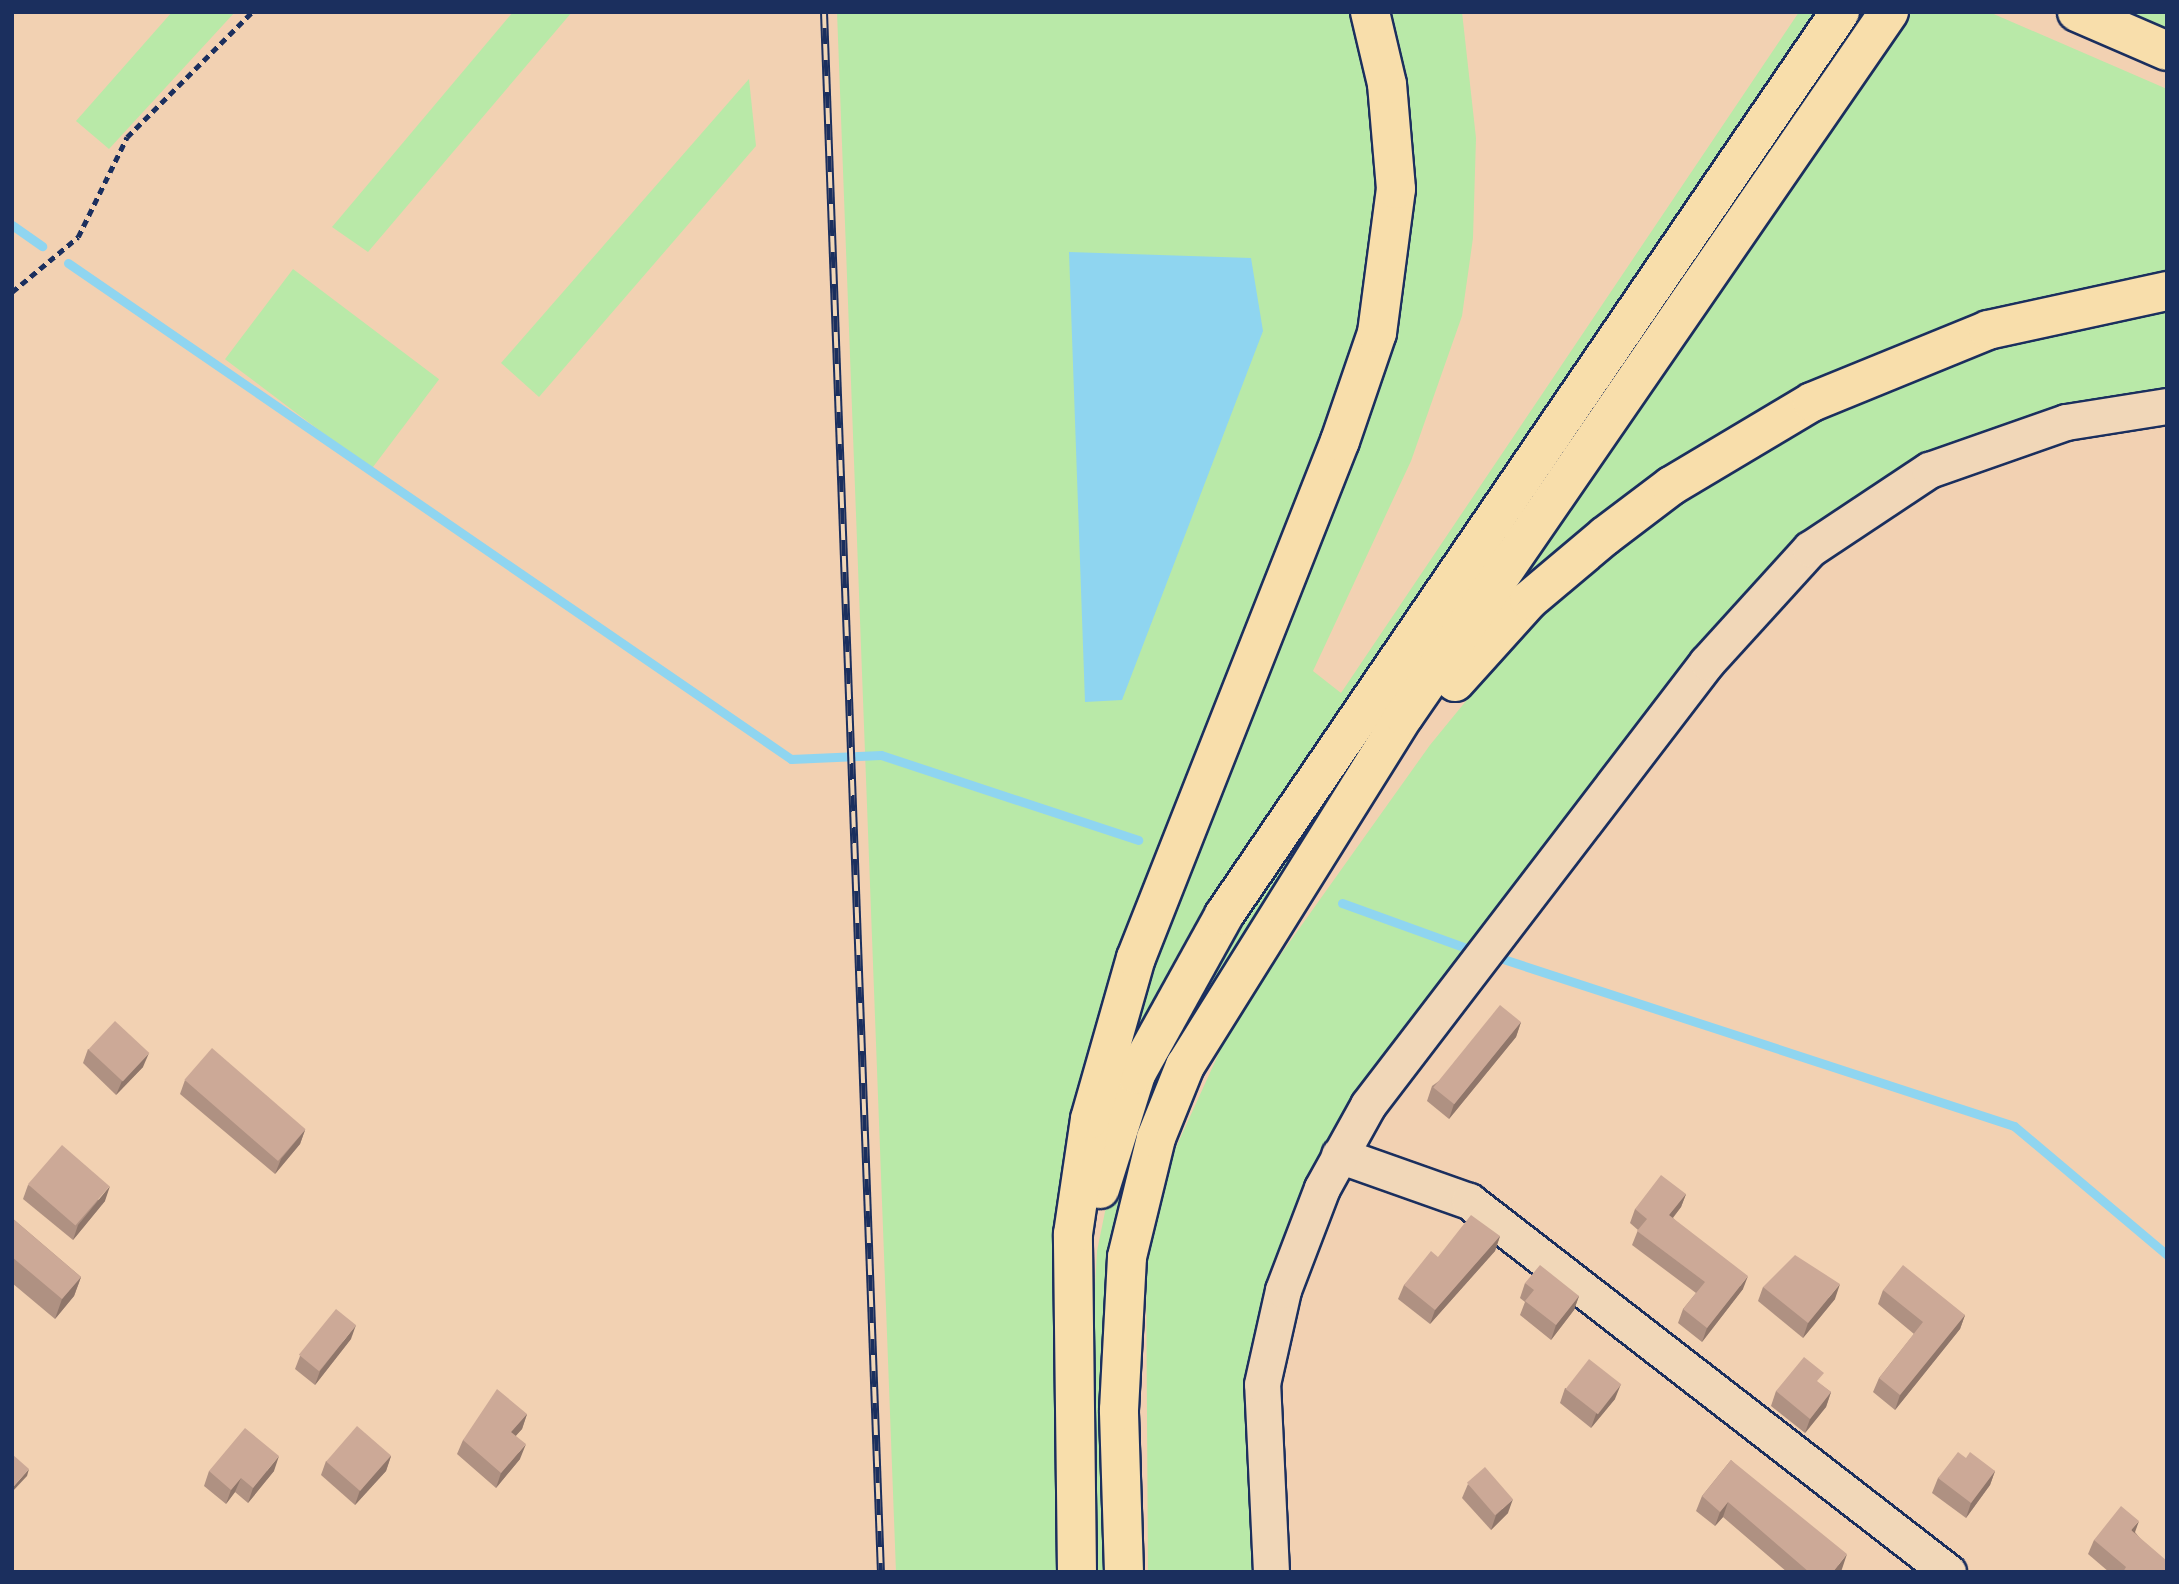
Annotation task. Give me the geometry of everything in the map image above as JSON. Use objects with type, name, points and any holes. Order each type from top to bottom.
[{"type":"highway","points":[[1077,1572],[1076,1300],[1073,1234],[1081,1165],[1119,1005],[1340,442],[1377,333],[1396,189],[1387,84],[1370,12]]},
{"type":"highway","points":[[1076,1300],[1120,1116],[1189,971],[1840,12]]},
{"type":"highway","points":[[1124,1572],[1122,1312],[1145,1175],[1204,1032],[1325,845],[1404,716],[1889,12]]},
{"type":"highway","points":[[2077,12],[2167,51]]},
{"type":"highway","points":[[1325,845],[1508,622],[1671,486],[1812,402],[1922,353],[2050,313],[2167,291]]},
{"type":"street","points":[[1271,1572],[1262,1384],[1303,1233],[1339,1155],[1368,1105],[1707,662],[1810,549],[1929,470],[2066,422],[2167,406]]},
{"type":"street","points":[[1339,1155],[1469,1201],[1948,1572]]},
{"type":"path","points":[[12,292],[78,237],[127,137],[252,12]]},
{"type":"green space","points":[[172,12],[235,12],[109,149],[76,121]]},
{"type":"green space","points":[[513,12],[572,12],[368,252],[332,227]]},
{"type":"green space","points":[[837,12],[1352,12],[1370,72],[1380,198],[1349,371],[1113,975],[1074,1123],[1055,1348],[1060,1572],[896,1572]]},
{"type":"green space","points":[[1388,12],[1462,12],[1476,138],[1473,238],[1462,316],[1411,461],[1313,671],[1341,693],[1799,12],[1824,12],[1120,1092],[1120,1037],[1386,367],[1401,306],[1413,181]]},
{"type":"green space","points":[[1855,12],[1870,12],[1238,942],[1159,1082],[1109,1572],[1094,1572],[1090,1374],[1097,1251],[1108,1197],[1181,1009]]},
{"type":"green space","points":[[1902,12],[1989,12],[2167,89],[2167,280],[1957,327],[1496,616]]},
{"type":"green space","points":[[2117,12],[2167,12],[2167,34]]},
{"type":"green space","points":[[749,79],[756,146],[539,397],[501,363]]},
{"type":"green space","points":[[293,269],[439,379],[371,469],[225,359]]},
{"type":"green space","points":[[2167,306],[2167,400],[1935,455],[1853,498],[1841,516],[1770,579],[1291,1235],[1263,1572],[1148,1572],[1146,1259],[1167,1167],[1234,1020],[1430,745],[1506,652],[1566,592],[1660,514],[1740,462],[1946,359]]},
{"type":"water","points":[[1069,252],[1251,258],[1263,331],[1122,700],[1085,702]]},
{"type":"building","points":[[1500,1005],[1521,1022],[1454,1104],[1433,1087]]},
{"type":"building","points":[[115,1021],[149,1053],[123,1082],[88,1050]]},
{"type":"building","points":[[212,1048],[306,1129],[278,1161],[184,1080]]},
{"type":"building","points":[[62,1145],[110,1186],[75,1226],[28,1184]]},
{"type":"building","points":[[1661,1175],[1686,1194],[1669,1215],[1748,1276],[1707,1328],[1683,1309],[1705,1282],[1637,1231],[1647,1219],[1635,1209]]},
{"type":"building","points":[[1471,1215],[1500,1236],[1435,1310],[1404,1285],[1431,1251],[1438,1257]]},
{"type":"building","points":[[12,1218],[81,1277],[62,1299],[12,1257]]},
{"type":"building","points":[[1795,1255],[1840,1284],[1808,1323],[1763,1287]]},
{"type":"building","points":[[1540,1265],[1579,1296],[1556,1325],[1525,1301],[1534,1290],[1525,1283]]},
{"type":"building","points":[[1903,1265],[1965,1315],[1900,1395],[1879,1378],[1923,1322],[1883,1290]]},
{"type":"building","points":[[336,1309],[356,1325],[319,1371],[299,1355]]},
{"type":"building","points":[[1804,1357],[1824,1373],[1817,1381],[1831,1392],[1810,1419],[1776,1391]]},
{"type":"building","points":[[1589,1359],[1621,1384],[1598,1414],[1566,1389]]},
{"type":"building","points":[[497,1389],[527,1414],[511,1432],[526,1444],[501,1473],[463,1440]]},
{"type":"building","points":[[357,1426],[391,1456],[360,1491],[326,1461]]},
{"type":"building","points":[[245,1428],[279,1456],[253,1488],[241,1478],[231,1490],[209,1471]]},
{"type":"building","points":[[1958,1452],[1966,1458],[1970,1452],[1995,1471],[1971,1503],[1938,1478]]},
{"type":"building","points":[[12,1454],[29,1469],[14,1486],[12,1485]]},
{"type":"building","points":[[1731,1460],[1847,1554],[1833,1572],[1809,1572],[1728,1502],[1720,1512],[1702,1496]]},
{"type":"building","points":[[1485,1467],[1513,1499],[1495,1515],[1467,1483]]},
{"type":"building","points":[[2121,1506],[2139,1521],[2131,1530],[2167,1561],[2167,1572],[2123,1572],[2126,1567],[2094,1540]]},
{"type":"waterway","points":[[12,225],[42,246]]},
{"type":"waterway","points":[[68,263],[791,759],[881,755],[1138,840]]},
{"type":"waterway","points":[[1342,903],[1472,950]]},
{"type":"waterway","points":[[1497,957],[2014,1126],[2167,1255]]},
{"type":"railway","points":[[824,12],[881,1572]]}]
